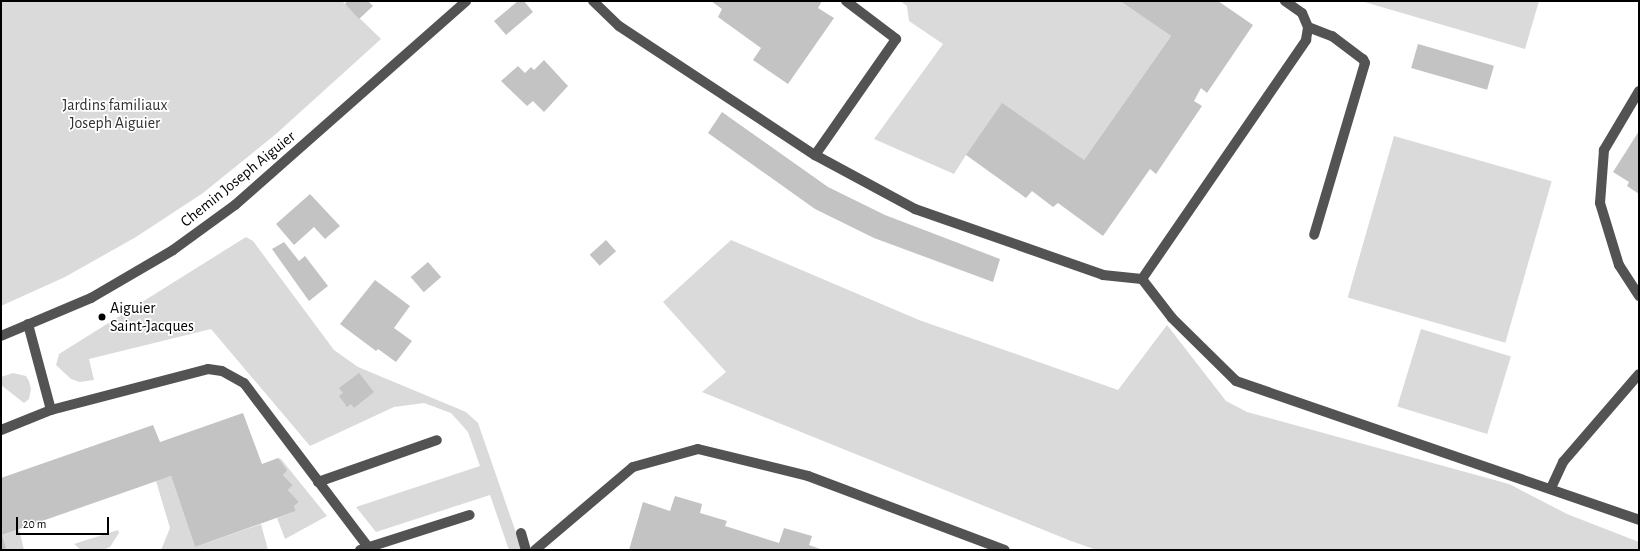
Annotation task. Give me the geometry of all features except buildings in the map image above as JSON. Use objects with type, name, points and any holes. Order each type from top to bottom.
[{"type":"street","points":[[592,1],[619,26],[815,155],[915,209],[1103,275],[1142,279],[1172,318],[1224,372],[1236,381],[1551,488],[1639,520]]},
{"type":"street","points":[[815,155],[896,39],[846,1]]},
{"type":"street","points":[[1142,279],[1306,40],[1308,27],[1302,13],[1285,1]]},
{"type":"street","name":"Chemin Joseph Aiguier","points":[[1,336],[91,298],[173,250],[235,205],[463,2]]},
{"type":"street","points":[[1308,27],[1332,36],[1363,59],[1364,63],[1314,235]]},
{"type":"street","points":[[1639,91],[1604,150],[1600,203],[1619,265],[1639,296]]},
{"type":"street","points":[[28,324],[51,410]]},
{"type":"street","points":[[1,430],[51,410],[208,369],[222,371],[244,384],[318,482],[364,549],[470,515]]},
{"type":"street","points":[[1551,488],[1563,462],[1639,374]]},
{"type":"street","points":[[318,482],[437,440]]},
{"type":"street","points":[[536,550],[633,467],[698,449],[808,476],[1005,550]]},
{"type":"street","points":[[520,533],[526,550]]},
{"type":"green space","name":"Jardins familiaux Joseph Aiguier","points":[[1,1],[342,1],[381,39],[276,134],[203,193],[136,237],[65,277],[1,306]]},
{"type":"green space","points":[[900,1],[1120,1],[1171,36],[1084,160],[966,155],[954,174],[874,139],[943,44],[909,21],[907,6]]},
{"type":"green space","points":[[1361,1],[1539,1],[1525,49]]},
{"type":"green space","points":[[1394,136],[1552,181],[1505,343],[1348,297]]},
{"type":"green space","points":[[246,237],[253,241],[334,350],[358,367],[466,412],[478,423],[522,550],[509,550],[490,495],[376,532],[356,507],[480,466],[468,432],[451,413],[424,403],[394,407],[310,446],[211,329],[89,359],[94,380],[80,382],[71,379],[56,365],[59,354]]},
{"type":"green space","points":[[731,240],[919,320],[1118,390],[1167,325],[1226,401],[1247,412],[1509,484],[1567,514],[1639,542],[1639,550],[1097,550],[1071,541],[702,392],[726,372],[663,302]]},
{"type":"green space","points":[[1421,329],[1511,356],[1487,434],[1397,406]]},
{"type":"green space","points":[[13,373],[26,376],[29,381],[31,389],[29,399],[24,403],[1,385],[1,377]]},
{"type":"green space","points":[[278,458],[281,459],[327,516],[285,539],[277,518],[296,511],[294,506],[299,502],[288,490],[293,485],[283,475]]},
{"type":"green space","points":[[171,476],[195,547],[261,524],[268,550],[161,550],[170,528],[156,481]]},
{"type":"green space","points":[[19,529],[24,550],[7,550],[2,535]]},
{"type":"green space","points":[[118,530],[119,533],[110,547],[103,550],[81,550],[74,544]]},
{"type":"place","name":"Aiguier Saint-Jacques","points":[[102,317]]}]
